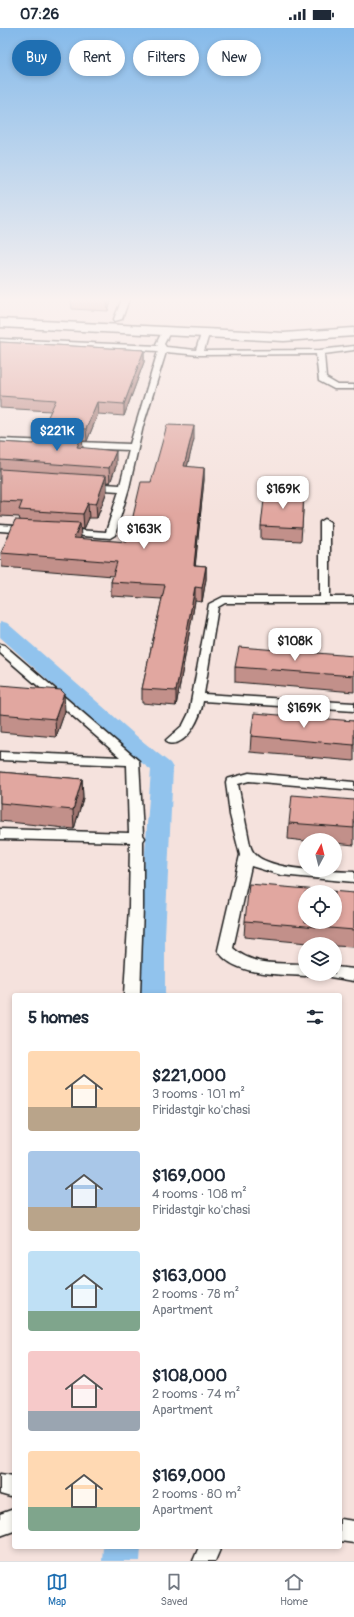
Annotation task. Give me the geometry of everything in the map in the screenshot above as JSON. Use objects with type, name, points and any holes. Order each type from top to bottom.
[{"type":"lane","points":[[55,532],[110,535],[157,371]]},
{"type":"lane","points":[[321,371],[322,379],[329,385],[341,388],[354,387]]},
{"type":"lane","points":[[0,442],[134,447]]},
{"type":"lane","points":[[78,485],[124,488]]},
{"type":"lane","points":[[324,522],[325,600]]},
{"type":"lane","points":[[0,528],[39,531]]},
{"type":"lane","points":[[172,740],[188,727],[195,713],[213,606],[223,600],[354,600]]},
{"type":"lane","points":[[0,647],[133,761],[138,838],[137,937],[132,993]]},
{"type":"lane","points":[[30,689],[53,692]]},
{"type":"lane","points":[[197,697],[354,707]]},
{"type":"lane","points":[[0,756],[133,761]]},
{"type":"lane","points":[[298,969],[248,965],[232,958],[225,950],[247,855],[232,791],[232,782],[249,777],[354,786]]},
{"type":"lane","points":[[0,834],[138,838]]},
{"type":"lane","points":[[247,855],[255,863],[279,870],[354,877]]},
{"type":"lane","points":[[342,974],[354,975]]},
{"type":"lane","points":[[0,1484],[12,1487]]},
{"type":"lane","points":[[342,1530],[354,1532]]},
{"type":"lane","points":[[204,1561],[209,1549]]},
{"type":"building","points":[[0,371],[136,371],[124,404],[97,402],[86,429],[43,427],[56,400],[0,396]]},
{"type":"building","points":[[167,425],[194,426],[184,466],[204,468],[194,565],[206,566],[202,588],[195,587],[176,691],[142,689],[165,585],[111,582],[117,562],[1,553],[15,520],[80,523],[74,538],[127,542],[141,482],[151,482]]},
{"type":"building","points":[[39,434],[82,436],[77,447],[116,451],[109,468],[0,460],[0,442],[34,444]]},
{"type":"building","points":[[0,469],[106,476],[96,504],[88,503],[83,514],[19,510],[22,502],[0,501]]},
{"type":"building","points":[[265,491],[304,493],[302,528],[261,526]]},
{"type":"building","points":[[239,647],[354,656],[354,676],[235,667]]},
{"type":"building","points":[[0,685],[61,690],[64,693],[55,719],[0,714]]},
{"type":"building","points":[[254,713],[354,721],[354,745],[251,736]]},
{"type":"building","points":[[0,772],[82,779],[73,810],[0,803]]},
{"type":"building","points":[[292,795],[354,800],[354,828],[289,823]]},
{"type":"building","points":[[249,884],[298,888],[298,925],[245,921]]},
{"type":"building","points":[[342,892],[354,893],[354,930],[342,929]]},
{"type":"waterway","points":[[0,627],[133,745],[162,768],[152,936],[151,993]]},
{"type":"waterway","points":[[121,1561],[122,1549]]}]
